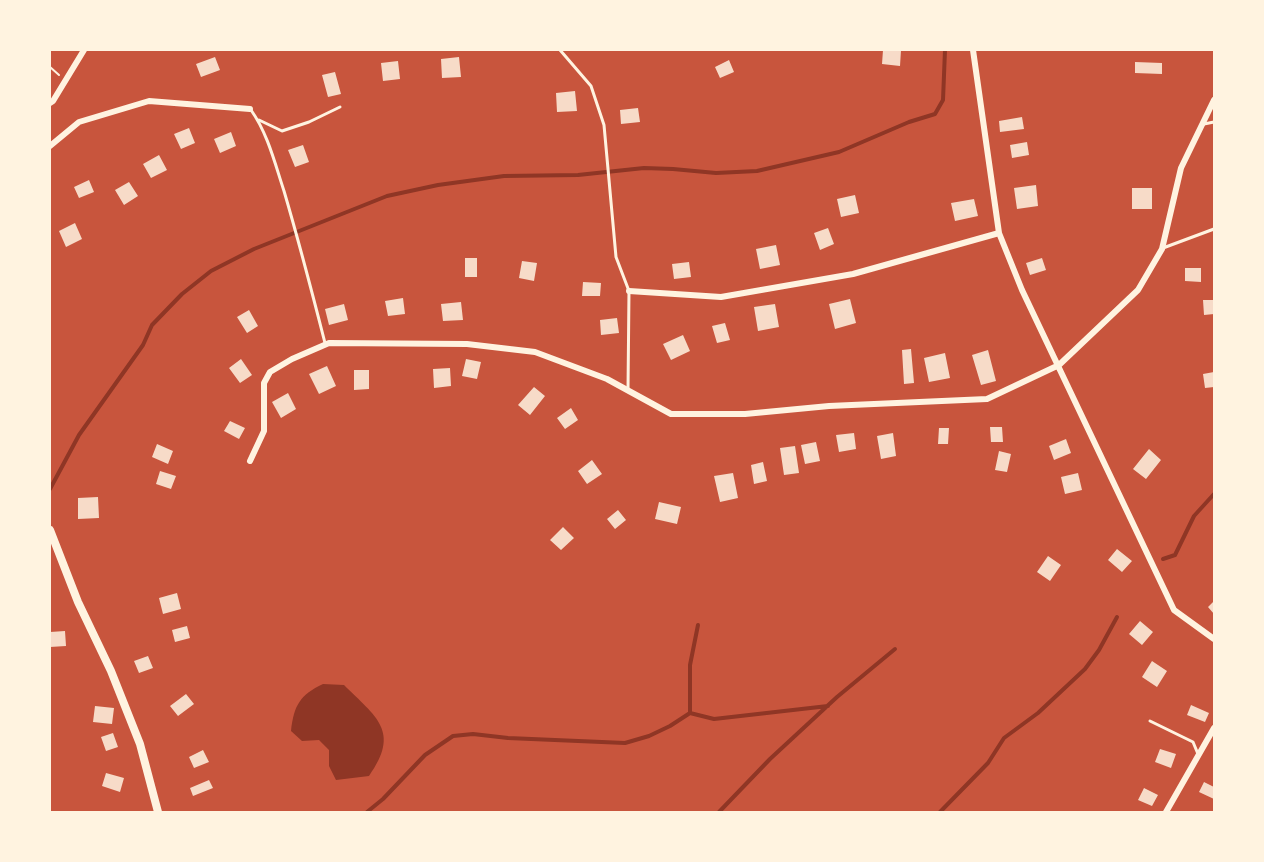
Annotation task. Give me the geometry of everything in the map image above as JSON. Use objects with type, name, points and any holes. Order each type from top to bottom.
[{"type":"street","points":[[50,103],[84,50]]},
{"type":"street","points":[[973,50],[999,233],[1022,290],[1174,610],[1215,639]]},
{"type":"street","points":[[250,461],[264,431],[264,383],[270,372],[325,344],[467,344],[535,352],[607,379],[672,414],[745,414],[829,406],[987,399],[1059,365],[1138,290],[1162,249],[1180,168],[1215,100]]},
{"type":"street","points":[[50,146],[79,122],[149,101],[250,109]]},
{"type":"street","points":[[629,291],[722,297],[853,274],[999,233]]},
{"type":"street","points":[[50,530],[78,602],[111,671],[140,744],[158,813]]},
{"type":"street","points":[[1166,813],[1215,728]]},
{"type":"lane","points":[[560,50],[591,86],[604,125],[616,256],[629,291],[628,391]]},
{"type":"lane","points":[[258,120],[282,131],[309,122],[340,107]]},
{"type":"lane","points":[[250,109],[258,120],[272,153],[304,255],[325,344]]},
{"type":"lane","points":[[1204,124],[1215,122]]},
{"type":"lane","points":[[1162,249],[1215,229]]},
{"type":"lane","points":[[1150,721],[1192,742],[1199,755]]},
{"type":"shaded area","points":[[323,684],[344,685],[366,706],[380,726],[384,736],[383,747],[369,776],[336,780],[329,766],[329,750],[319,740],[302,741],[291,731],[294,714],[300,702],[309,692]]},
{"type":"building","points":[[883,50],[901,50],[900,66],[882,64]]},
{"type":"building","points":[[215,57],[220,70],[201,77],[196,64]]},
{"type":"building","points":[[459,57],[461,77],[442,78],[441,59]]},
{"type":"building","points":[[729,60],[734,72],[720,78],[715,67]]},
{"type":"building","points":[[398,61],[400,79],[383,81],[381,63]]},
{"type":"building","points":[[1135,62],[1162,63],[1162,74],[1135,73]]},
{"type":"building","points":[[335,72],[341,94],[328,97],[322,75]]},
{"type":"building","points":[[575,91],[577,111],[557,112],[556,93]]},
{"type":"building","points":[[638,108],[640,122],[621,124],[620,110]]},
{"type":"building","points":[[1022,117],[1024,129],[1000,132],[999,121]]},
{"type":"building","points":[[189,128],[195,143],[181,149],[174,134]]},
{"type":"building","points":[[231,132],[236,146],[220,153],[214,139]]},
{"type":"building","points":[[1027,142],[1029,155],[1012,158],[1010,145]]},
{"type":"building","points":[[303,145],[309,162],[295,167],[288,150]]},
{"type":"building","points":[[159,155],[167,170],[151,178],[143,164]]},
{"type":"building","points":[[89,180],[94,192],[79,198],[74,187]]},
{"type":"building","points":[[129,182],[138,196],[124,205],[115,190]]},
{"type":"building","points":[[1036,185],[1038,206],[1017,209],[1014,188]]},
{"type":"building","points":[[1132,188],[1152,188],[1152,209],[1132,209]]},
{"type":"building","points":[[855,195],[859,213],[841,217],[837,199]]},
{"type":"building","points":[[974,199],[978,216],[955,221],[951,203]]},
{"type":"building","points":[[75,223],[82,239],[66,247],[59,231]]},
{"type":"building","points":[[828,228],[834,244],[820,250],[814,233]]},
{"type":"building","points":[[776,245],[780,265],[760,269],[756,249]]},
{"type":"building","points":[[465,258],[477,258],[477,277],[465,277]]},
{"type":"building","points":[[1042,258],[1046,270],[1030,275],[1026,263]]},
{"type":"building","points":[[522,261],[537,263],[534,281],[519,278]]},
{"type":"building","points":[[689,262],[691,277],[674,279],[672,264]]},
{"type":"building","points":[[1185,268],[1201,268],[1201,282],[1185,281]]},
{"type":"building","points":[[583,282],[601,283],[600,296],[582,296]]},
{"type":"building","points":[[403,298],[405,314],[388,316],[385,301]]},
{"type":"building","points":[[850,299],[856,323],[835,329],[829,304]]},
{"type":"building","points":[[1203,300],[1214,300],[1214,314],[1204,315]]},
{"type":"building","points":[[461,302],[463,320],[443,321],[441,304]]},
{"type":"building","points":[[344,304],[348,320],[329,325],[325,309]]},
{"type":"building","points":[[775,304],[779,327],[758,331],[754,307]]},
{"type":"building","points":[[249,310],[258,326],[247,333],[237,317]]},
{"type":"building","points":[[617,318],[619,333],[601,335],[600,320]]},
{"type":"building","points":[[725,323],[730,340],[717,343],[712,326]]},
{"type":"building","points":[[683,335],[690,351],[671,360],[663,344]]},
{"type":"building","points":[[911,349],[914,383],[904,384],[902,350]]},
{"type":"building","points":[[988,350],[996,381],[981,385],[972,355]]},
{"type":"building","points":[[945,353],[950,378],[929,382],[924,358]]},
{"type":"building","points":[[241,359],[252,375],[240,383],[229,368]]},
{"type":"building","points":[[466,359],[481,362],[477,379],[462,376]]},
{"type":"building","points":[[327,366],[336,386],[319,394],[309,374]]},
{"type":"building","points":[[450,368],[451,386],[434,388],[433,369]]},
{"type":"building","points":[[354,370],[369,370],[369,389],[354,390]]},
{"type":"building","points":[[1214,372],[1214,387],[1205,388],[1203,374]]},
{"type":"building","points":[[534,387],[545,396],[530,415],[518,405]]},
{"type":"building","points":[[288,393],[296,409],[281,418],[272,402]]},
{"type":"building","points":[[571,408],[578,420],[565,429],[557,418]]},
{"type":"building","points":[[230,421],[245,428],[239,439],[224,431]]},
{"type":"building","points":[[990,427],[1002,427],[1003,442],[991,442]]},
{"type":"building","points":[[939,428],[949,428],[948,444],[938,444]]},
{"type":"building","points":[[854,433],[856,449],[839,452],[836,435]]},
{"type":"building","points":[[893,433],[896,456],[881,459],[877,436]]},
{"type":"building","points":[[1066,439],[1071,453],[1054,460],[1049,446]]},
{"type":"building","points":[[816,442],[820,461],[805,464],[801,445]]},
{"type":"building","points":[[157,444],[173,451],[168,464],[152,457]]},
{"type":"building","points":[[795,446],[799,473],[784,475],[780,448]]},
{"type":"building","points":[[1149,449],[1161,460],[1146,479],[1133,469]]},
{"type":"building","points":[[999,451],[1011,454],[1007,472],[995,470]]},
{"type":"building","points":[[592,460],[602,474],[587,484],[578,471]]},
{"type":"building","points":[[763,462],[767,481],[754,484],[751,465]]},
{"type":"building","points":[[160,471],[176,476],[171,489],[156,484]]},
{"type":"building","points":[[733,473],[738,498],[720,502],[714,476]]},
{"type":"building","points":[[1078,473],[1082,490],[1065,494],[1061,477]]},
{"type":"building","points":[[98,497],[99,518],[78,519],[78,498]]},
{"type":"building","points":[[659,502],[681,507],[677,524],[655,519]]},
{"type":"building","points":[[618,510],[626,520],[615,529],[607,519]]},
{"type":"building","points":[[563,527],[574,538],[561,550],[550,540]]},
{"type":"building","points":[[1117,549],[1132,561],[1122,572],[1108,560]]},
{"type":"building","points":[[1048,556],[1061,565],[1050,581],[1037,572]]},
{"type":"building","points":[[177,593],[181,609],[163,614],[159,598]]},
{"type":"building","points":[[1214,601],[1214,614],[1208,607]]},
{"type":"building","points":[[1140,621],[1153,632],[1142,645],[1129,634]]},
{"type":"building","points":[[187,626],[190,638],[175,642],[172,630]]},
{"type":"building","points":[[65,631],[66,646],[50,647],[50,632]]},
{"type":"building","points":[[148,656],[153,668],[139,673],[134,661]]},
{"type":"building","points":[[1152,661],[1167,671],[1157,687],[1142,677]]},
{"type":"building","points":[[186,694],[194,704],[178,716],[170,706]]},
{"type":"building","points":[[1191,705],[1209,713],[1205,722],[1187,715]]},
{"type":"building","points":[[95,706],[114,708],[112,724],[93,722]]},
{"type":"building","points":[[113,733],[118,747],[106,751],[101,737]]},
{"type":"building","points":[[1160,749],[1176,754],[1171,768],[1155,762]]},
{"type":"building","points":[[203,750],[209,762],[194,768],[189,757]]},
{"type":"building","points":[[106,773],[124,778],[120,792],[102,786]]},
{"type":"building","points":[[209,780],[213,788],[193,796],[190,788]]},
{"type":"building","points":[[1204,782],[1214,787],[1214,799],[1199,792]]},
{"type":"building","points":[[1144,788],[1158,795],[1152,806],[1138,800]]},
{"type":"waterway","points":[[50,489],[79,435],[143,345],[152,325],[182,294],[211,271],[254,249],[387,196],[438,185],[504,176],[578,175],[644,168],[716,173],[757,171],[839,152],[909,122],[935,114],[943,100],[945,50]]},
{"type":"waterway","points":[[1163,559],[1175,555],[1194,516],[1214,494]]},
{"type":"waterway","points":[[940,812],[988,763],[1004,738],[1038,713],[1085,669],[1099,650],[1117,617]]},
{"type":"waterway","points":[[367,812],[383,799],[425,755],[453,736],[473,734],[508,738],[625,743],[649,736],[670,726],[690,713],[690,665],[698,625]]},
{"type":"waterway","points":[[719,812],[770,759],[837,697],[895,649]]},
{"type":"waterway","points":[[690,713],[714,719],[828,706]]}]
